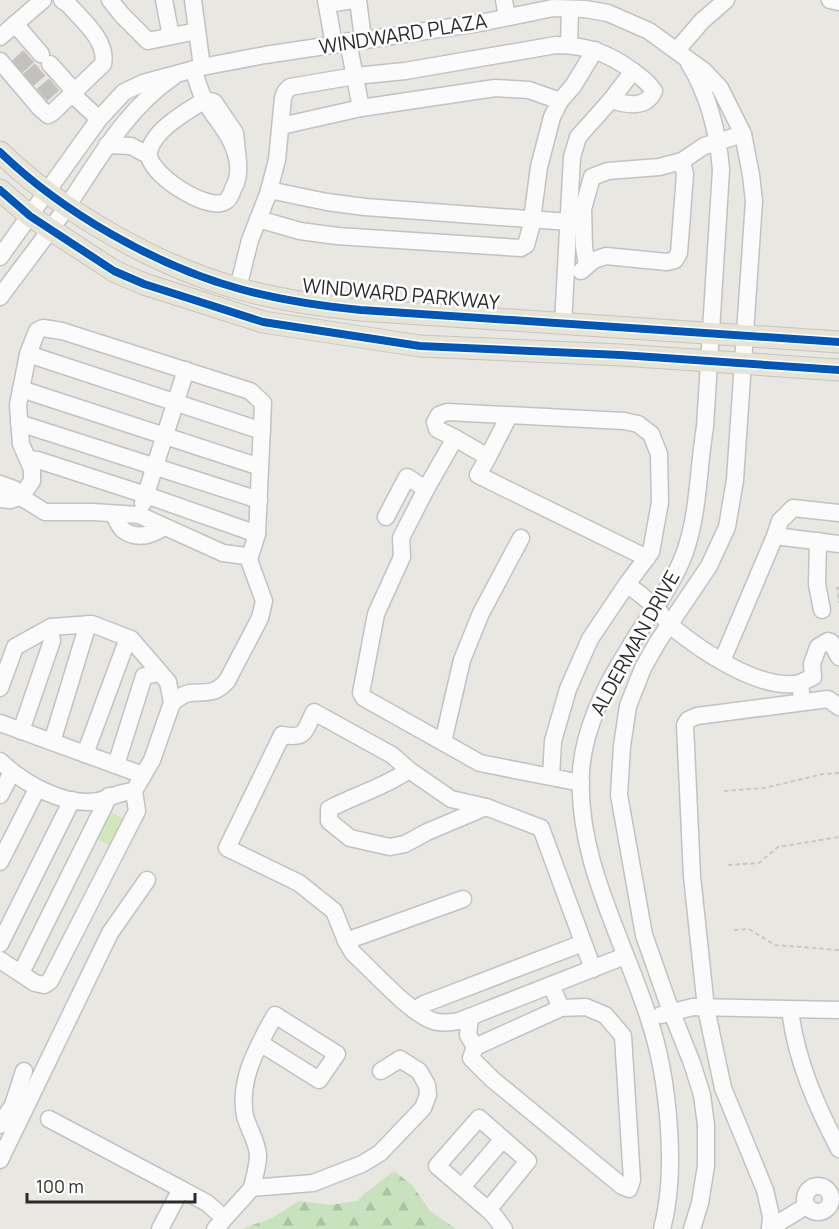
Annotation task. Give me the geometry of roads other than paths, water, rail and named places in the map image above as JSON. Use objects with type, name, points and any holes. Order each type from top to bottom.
[{"type":"main road","name":"WINDWARD PARKWAY","points":[[0,152],[46,192],[123,240],[180,267],[238,288],[309,304],[361,310],[839,342]]},
{"type":"main road","points":[[0,190],[30,216],[114,271],[144,284],[263,322],[420,346],[839,370]]},
{"type":"street","points":[[0,38],[43,0]]},
{"type":"street","points":[[9,67],[38,98],[48,115],[103,64],[100,43],[68,4],[62,0]]},
{"type":"street","points":[[110,0],[148,41],[197,31]]},
{"type":"street","points":[[164,0],[171,36]]},
{"type":"street","points":[[193,0],[197,31],[192,69],[222,142],[238,162]]},
{"type":"street","points":[[348,42],[356,0],[326,2],[348,42],[361,108]]},
{"type":"street","points":[[681,53],[702,21],[726,0]]},
{"type":"street","points":[[830,0],[839,2]]},
{"type":"street","name":"WINDWARD PLAZA","points":[[0,257],[99,119],[124,92],[143,83],[192,69],[348,42],[484,22],[505,8],[585,9],[608,13],[649,31],[704,70],[720,88],[743,134],[754,201],[743,364]]},
{"type":"street","points":[[569,45],[570,9]]},
{"type":"street","points":[[15,24],[60,80],[99,119]]},
{"type":"street","points":[[238,288],[250,240],[269,190],[277,160],[283,98],[290,87],[355,76],[405,71],[556,45],[569,45],[595,50],[616,59],[649,84],[654,91],[651,99],[640,104],[623,104],[611,100]]},
{"type":"street","points":[[258,219],[300,231],[337,236],[521,248],[526,245],[532,220],[539,167],[552,117],[560,101],[573,86],[595,50]]},
{"type":"street","name":"WINDWARD PLAZA","points":[[681,53],[698,78],[708,102],[719,142],[721,170],[710,333]]},
{"type":"street","name":"WINDWARD PLAZA","points":[[0,297],[51,230],[107,145],[129,118],[148,98],[192,69]]},
{"type":"street","points":[[563,324],[572,157],[578,137],[633,71]]},
{"type":"street","points":[[280,126],[361,108],[495,88],[529,90],[560,101]]},
{"type":"street","points":[[129,118],[134,135],[149,152],[150,164],[167,180],[204,202],[218,204],[226,201],[239,176],[238,162],[245,134],[228,110],[204,102],[184,112],[163,130],[149,152]]},
{"type":"street","points":[[587,265],[583,209],[592,177],[608,171],[659,167],[682,161],[704,146],[743,134]]},
{"type":"street","points":[[107,145],[131,146],[149,152]]},
{"type":"street","points":[[566,275],[580,272],[594,260],[606,256],[667,262],[675,260],[679,254],[685,174],[682,161]]},
{"type":"street","points":[[269,190],[356,206],[569,222]]},
{"type":"street","points":[[0,499],[10,500],[21,497],[32,481],[33,468],[21,444],[18,405],[28,354],[37,332],[43,328],[62,331],[250,390],[263,403],[257,534],[249,560]]},
{"type":"street","name":"ALDERMAN DRIVE","points":[[662,1229],[669,1180],[668,1119],[659,1054],[649,1018],[590,858],[581,806],[581,783],[585,747],[591,722],[627,650],[656,608],[685,552],[696,506],[699,463],[705,427],[710,333]]},
{"type":"street","points":[[28,354],[262,431]]},
{"type":"street","name":"ALDERMAN DRIVE","points":[[692,1229],[700,1203],[706,1166],[706,1125],[702,1095],[644,935],[619,795],[622,746],[628,706],[643,668],[709,566],[727,527],[735,480],[743,364]]},
{"type":"street","points":[[139,515],[186,370]]},
{"type":"street","points":[[21,389],[260,467]]},
{"type":"street","points":[[488,457],[437,429],[435,422],[439,416],[447,412],[624,421],[638,424],[651,435],[659,454],[660,502],[651,552],[590,639],[568,689],[553,741],[551,777]]},
{"type":"street","points":[[509,416],[478,475],[647,558]]},
{"type":"street","points":[[20,423],[259,500]]},
{"type":"street","points":[[455,438],[401,538],[402,557],[376,614],[361,693],[364,698],[480,763],[581,783]]},
{"type":"street","points":[[28,459],[38,460],[146,495],[257,534]]},
{"type":"street","points":[[387,517],[407,477],[426,489]]},
{"type":"street","points":[[0,484],[14,489],[21,497],[45,512],[139,515],[224,553],[246,556],[264,601],[260,618],[227,681],[220,688],[207,694],[187,693],[172,703]]},
{"type":"street","points":[[722,661],[776,536],[780,521],[793,508],[839,513]]},
{"type":"street","points":[[112,514],[123,530],[141,536],[152,535],[164,527]]},
{"type":"street","points":[[776,536],[839,544]]},
{"type":"street","points":[[443,742],[462,660],[481,613],[521,538]]},
{"type":"street","points":[[818,542],[818,584],[822,610]]},
{"type":"street","points":[[627,584],[656,608],[670,625],[722,661],[744,674],[761,680],[792,685],[813,677],[812,664],[818,647],[828,641],[831,642],[839,657]]},
{"type":"street","points":[[52,742],[88,624]]},
{"type":"street","points":[[0,688],[15,647],[50,628],[88,624],[131,639],[168,682],[172,703],[152,760],[134,791],[137,811],[133,821],[55,974],[44,985],[35,983],[0,960]]},
{"type":"street","points":[[21,731],[52,641],[50,628]]},
{"type":"street","points":[[85,754],[128,638]]},
{"type":"street","points":[[117,765],[144,676],[159,673]]},
{"type":"street","points":[[800,683],[803,702]]},
{"type":"street","points":[[770,1228],[771,1216],[765,1190],[723,1088],[706,1008],[692,876],[685,725],[688,720],[697,716],[828,699],[839,707]]},
{"type":"street","points":[[592,969],[541,828],[486,807],[451,799],[409,770],[392,755],[314,712],[301,734],[296,738],[282,735],[227,848],[299,883],[334,911],[353,953],[414,1010],[433,1022],[447,1024],[470,1017],[551,985],[592,969],[625,956]]},
{"type":"street","points":[[0,723],[143,775]]},
{"type":"street","points":[[0,795],[6,767],[37,789],[72,800],[98,801],[121,791],[134,791]]},
{"type":"street","points":[[409,770],[394,781],[329,808],[329,821],[350,838],[390,847],[405,844],[486,807]]},
{"type":"street","points":[[0,862],[37,789]]},
{"type":"street","points":[[21,973],[109,796]]},
{"type":"street","points":[[0,944],[72,800]]},
{"type":"street","points":[[0,1160],[110,933],[147,880]]},
{"type":"street","points":[[346,941],[463,899]]},
{"type":"street","points":[[414,1010],[478,982],[583,943]]},
{"type":"street","points":[[551,985],[561,1008]]},
{"type":"street","points":[[586,1007],[605,1015],[623,1036],[632,1180],[629,1189],[622,1186],[471,1059],[475,1047],[561,1008],[586,1007]]},
{"type":"street","points":[[649,1018],[693,1007],[839,1010]]},
{"type":"street","points":[[790,1010],[793,1036],[808,1083],[839,1149]]},
{"type":"street","points":[[470,1017],[468,1035],[475,1047]]},
{"type":"street","points":[[49,1119],[207,1203],[219,1223],[252,1188],[258,1154],[245,1114],[244,1088],[250,1061],[260,1043]]},
{"type":"street","points":[[252,1188],[313,1183],[362,1164],[380,1153],[423,1108],[428,1095],[427,1085],[419,1071],[400,1059],[381,1071]]},
{"type":"street","points":[[0,1125],[13,1105],[24,1071]]},
{"type":"street","points":[[488,1210],[528,1161],[479,1118],[438,1166],[488,1210],[504,1229]]},
{"type":"street","points":[[462,1187],[503,1139]]},
{"type":"street","points":[[160,1229],[181,1189]]},
{"type":"street","points":[[770,1228],[806,1206]]},
{"type":"tunnel","points":[[17,67],[32,53]]},
{"type":"tunnel","points":[[28,80],[49,62]]},
{"type":"tunnel","points":[[42,95],[57,82]]}]
